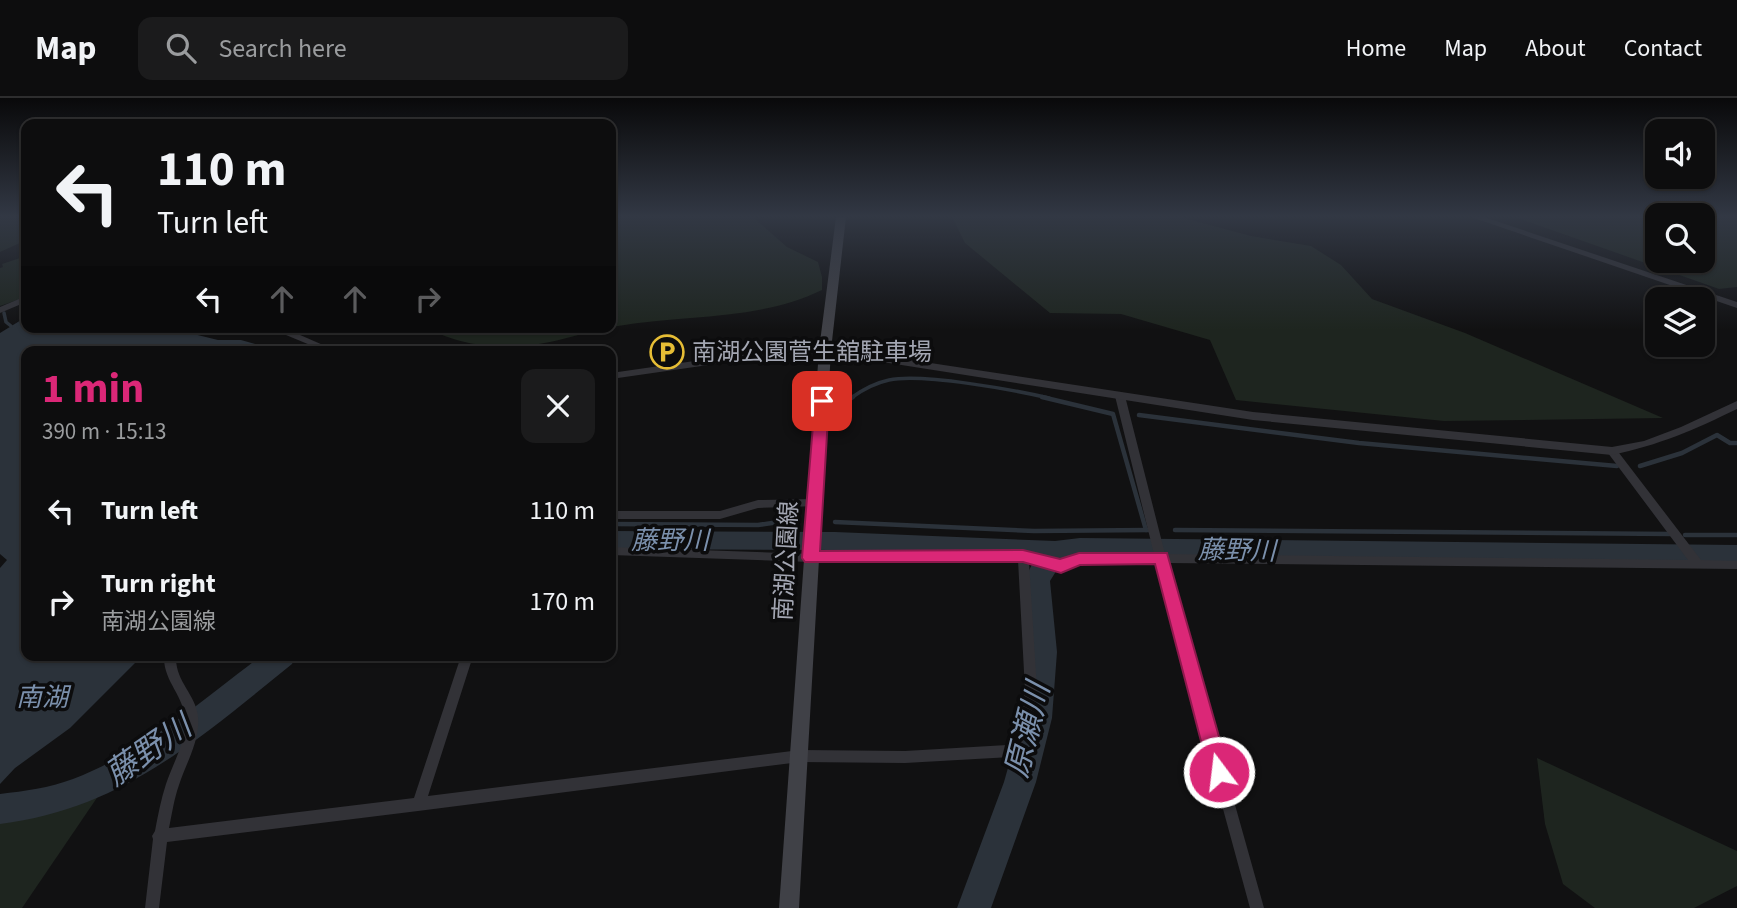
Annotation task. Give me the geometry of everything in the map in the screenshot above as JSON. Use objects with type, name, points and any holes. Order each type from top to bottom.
[{"type":"main road","name":"南湖公園線","points":[[789,908],[825,350],[836,255]]},
{"type":"street","points":[[1588,255],[1737,305]]},
{"type":"street","points":[[0,310],[21,301]]},
{"type":"street","points":[[288,333],[320,346]]},
{"type":"street","points":[[616,375],[784,351],[825,350],[1253,416],[1612,451],[1646,444],[1685,430],[1737,405]]},
{"type":"street","points":[[1120,396],[1155,538],[1257,908]]},
{"type":"street","points":[[1612,451],[1698,565]]},
{"type":"street","points":[[616,515],[720,515],[758,504],[814,503]]},
{"type":"street","points":[[616,551],[811,558],[1023,556],[1040,559],[1055,566],[1067,565],[1079,559],[1161,558],[1737,565]]},
{"type":"street","points":[[159,836],[800,756],[905,757],[1011,751],[1026,724],[1031,691],[1023,556]]},
{"type":"street","points":[[152,908],[159,836],[171,789],[184,761],[193,716],[174,680],[170,661]]},
{"type":"street","points":[[418,805],[465,661]]},
{"type":"shaded area","points":[[21,255],[21,299],[0,306],[0,268],[3,267],[2,264],[20,258]]},
{"type":"shaded area","points":[[616,255],[803,255],[818,262],[822,290],[798,300],[747,312],[618,326]]},
{"type":"shaded area","points":[[979,255],[1325,255],[1341,265],[1372,299],[1465,333],[1663,418],[1444,421],[1236,400],[1210,340],[1121,314],[1050,313]]},
{"type":"shaded area","points":[[1622,255],[1645,255],[1645,263]]},
{"type":"shaded area","points":[[1715,255],[1737,255],[1737,287],[1719,289],[1674,273],[1715,273]]},
{"type":"shaded area","points":[[439,333],[587,333],[522,346],[491,346]]},
{"type":"shaded area","points":[[1537,758],[1737,851],[1737,886],[1694,908],[1595,908],[1563,884],[1545,824]]},
{"type":"shaded area","points":[[107,783],[22,908],[0,908],[0,815]]},
{"type":"water","name":"南湖","points":[[21,320],[21,333],[189,333],[218,340],[241,340],[262,346],[21,346],[21,661],[137,661],[70,728],[15,768],[0,784],[0,568],[7,560],[0,554],[0,333]]},
{"type":"waterway","points":[[4,313],[6,322],[11,326]]},
{"type":"waterway","points":[[851,398],[879,383],[904,378],[968,383],[1049,398]]},
{"type":"waterway","points":[[846,402],[853,397]]},
{"type":"waterway","points":[[1042,397],[1113,414],[1146,530]]},
{"type":"waterway","points":[[1139,415],[1359,443],[1617,466]]},
{"type":"waterway","points":[[1640,466],[1682,453],[1717,435],[1730,443],[1737,443]]},
{"type":"waterway","points":[[616,524],[758,525],[792,520]]},
{"type":"waterway","points":[[835,522],[1034,531],[1149,530]]},
{"type":"waterway","points":[[1175,530],[1671,534]]},
{"type":"waterway","points":[[1685,535],[1737,535]]},
{"type":"waterway","name":"藤野川","points":[[616,540],[835,541],[1055,551]]},
{"type":"waterway","name":"藤野川","points":[[1055,551],[1080,548],[1737,555]]},
{"type":"waterway","name":"原瀬川","points":[[974,908],[1030,750],[1042,685],[1043,652],[1037,581],[1039,573],[1055,551]]},
{"type":"waterway","name":"藤野川","points":[[0,809],[39,804],[77,793],[114,776],[185,731],[276,661]]},
{"type":"place","name":"南湖公園菅生舘駐車場","points":[[667,352]]},
{"type":"route","points":[[822,401],[811,558],[1023,556],[1061,566],[1079,559],[1161,558],[1219,772]]}]
